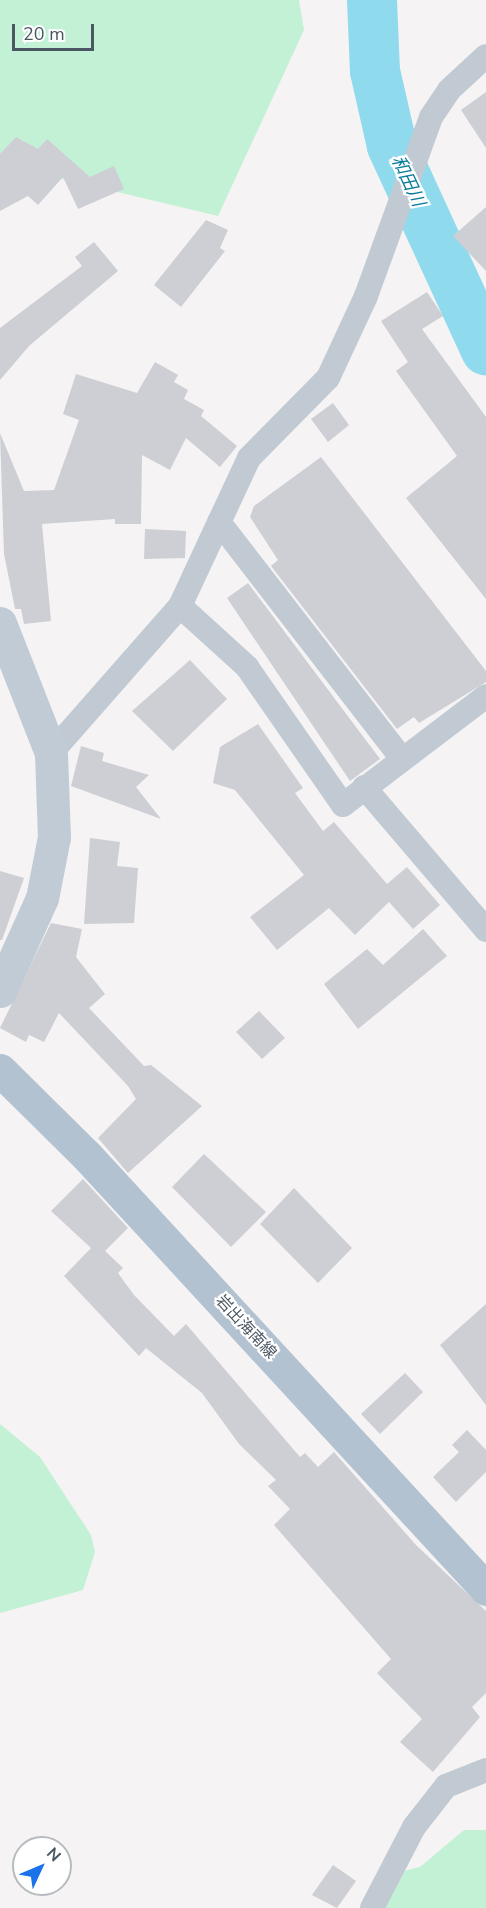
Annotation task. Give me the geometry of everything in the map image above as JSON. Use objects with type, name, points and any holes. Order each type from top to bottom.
[{"type":"main road","name":"岩出海南線","points":[[0,1070],[87,1156],[486,1589]]},
{"type":"street","points":[[51,753],[180,606],[249,458],[328,378],[366,296],[431,117],[449,90],[486,56]]},
{"type":"street","points":[[219,522],[402,759]]},
{"type":"street","points":[[180,606],[247,667],[343,805],[486,696]]},
{"type":"street","points":[[0,623],[51,753],[54,837],[42,898],[0,991]]},
{"type":"street","points":[[364,787],[486,930]]},
{"type":"street","points":[[372,1908],[414,1827],[446,1786],[486,1770]]},
{"type":"green space","points":[[0,0],[299,0],[304,30],[218,216],[0,164]]},
{"type":"green space","points":[[0,1424],[40,1457],[91,1535],[95,1552],[83,1590],[0,1613]]},
{"type":"green space","points":[[464,1830],[486,1830],[486,1908],[385,1908],[404,1871],[420,1867]]},
{"type":"building","points":[[486,92],[486,148],[461,110]]},
{"type":"building","points":[[16,137],[38,149],[47,139],[90,177],[114,166],[124,189],[78,209],[63,177],[38,205],[28,196],[0,211],[0,154]]},
{"type":"building","points":[[486,207],[486,271],[453,236]]},
{"type":"building","points":[[206,220],[228,230],[220,248],[225,251],[181,307],[154,285]]},
{"type":"building","points":[[94,242],[118,271],[29,346],[0,380],[0,328],[82,266],[75,257]]},
{"type":"building","points":[[427,292],[443,316],[422,329],[486,417],[486,599],[406,498],[457,456],[396,371],[408,362],[381,321]]},
{"type":"building","points":[[155,362],[178,375],[174,382],[188,390],[184,399],[204,410],[201,416],[237,446],[220,467],[186,438],[170,470],[142,455],[141,524],[115,524],[115,519],[42,524],[51,621],[24,624],[21,609],[15,609],[4,554],[0,433],[24,491],[54,490],[79,420],[63,414],[76,374],[137,393]]},
{"type":"building","points":[[333,403],[349,425],[328,442],[311,419]]},
{"type":"building","points":[[321,457],[486,671],[486,682],[419,723],[414,717],[397,729],[271,566],[278,560],[250,517],[254,506]]},
{"type":"building","points":[[145,529],[186,531],[185,558],[144,559]]},
{"type":"building","points":[[248,583],[380,759],[350,781],[227,598]]},
{"type":"building","points":[[190,660],[227,699],[173,751],[132,711]]},
{"type":"building","points":[[258,724],[303,788],[295,793],[323,831],[334,822],[387,884],[407,867],[440,905],[413,929],[389,902],[355,935],[329,908],[277,950],[250,917],[304,875],[235,790],[213,783],[220,747]]},
{"type":"building","points":[[81,746],[104,753],[102,761],[149,775],[136,787],[161,819],[71,786]]},
{"type":"building","points":[[90,838],[120,842],[117,866],[138,868],[134,923],[84,924]]},
{"type":"building","points":[[0,871],[24,878],[2,940],[0,940]]},
{"type":"building","points":[[51,923],[82,929],[76,957],[105,994],[89,1008],[144,1066],[151,1065],[202,1106],[128,1173],[98,1138],[136,1099],[128,1086],[59,1013],[44,1042],[29,1035],[26,1042],[0,1028]]},
{"type":"building","points":[[423,929],[447,956],[358,1029],[324,984],[367,949],[383,965]]},
{"type":"building","points":[[259,1011],[285,1038],[262,1059],[236,1032]]},
{"type":"building","points":[[204,1154],[266,1212],[231,1247],[172,1187]]},
{"type":"building","points":[[83,1179],[128,1228],[105,1251],[123,1268],[118,1273],[134,1295],[174,1336],[186,1324],[300,1457],[305,1453],[318,1467],[334,1452],[416,1545],[486,1611],[486,1693],[472,1707],[480,1717],[433,1772],[400,1742],[422,1719],[377,1673],[391,1659],[274,1525],[290,1509],[268,1486],[276,1480],[239,1444],[202,1393],[146,1348],[139,1356],[64,1276],[91,1248],[51,1211]]},
{"type":"building","points":[[294,1188],[352,1248],[318,1283],[260,1224]]},
{"type":"building","points":[[486,1304],[486,1405],[440,1345]]},
{"type":"building","points":[[405,1373],[423,1392],[380,1434],[361,1414]]},
{"type":"building","points":[[467,1430],[486,1450],[486,1472],[456,1502],[433,1477],[459,1452],[452,1445]]},
{"type":"building","points":[[333,1865],[356,1881],[337,1908],[312,1895]]},
{"type":"waterway","name":"和田川","points":[[372,0],[375,71],[392,146],[486,350]]}]
